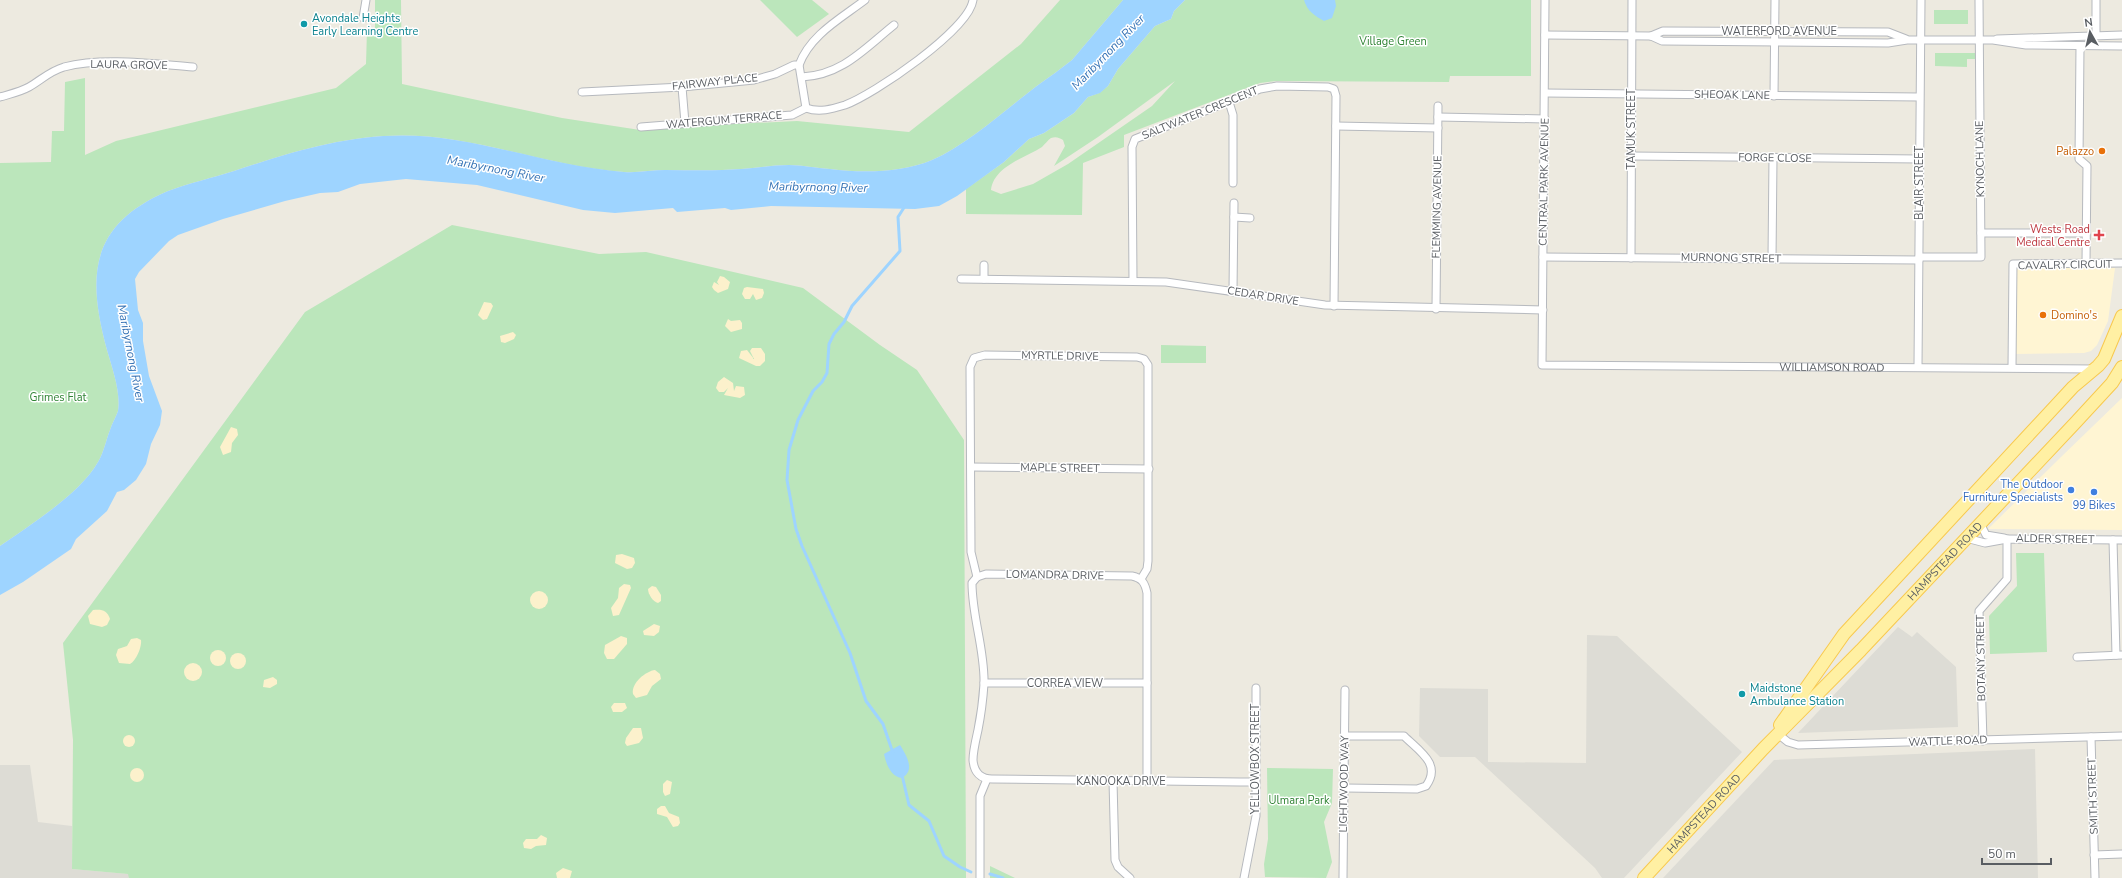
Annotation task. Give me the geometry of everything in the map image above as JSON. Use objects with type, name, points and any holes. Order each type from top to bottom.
[{"type":"main road","name":"HAMPSTEAD ROAD","points":[[1763,749],[1841,638],[2073,388],[2096,369],[2109,350],[2122,316]]},
{"type":"main road","name":"HAMPSTEAD ROAD","points":[[1644,878],[1763,749],[1861,650],[1966,538],[2107,387],[2122,368]]},
{"type":"main road","name":"WILLIAMSON ROAD","points":[[2096,369],[2122,368]]},
{"type":"street","points":[[362,18],[366,0]]},
{"type":"street","points":[[806,108],[799,65],[804,52],[812,40],[865,0]]},
{"type":"street","name":"WATERGUM TERRACE","points":[[641,127],[792,115],[806,108],[814,111],[826,110],[845,105],[872,91],[899,74],[952,31],[969,12],[973,0]]},
{"type":"street","name":"CENTRAL PARK AVENUE","points":[[1542,365],[1545,0]]},
{"type":"street","name":"TAMUK STREET","points":[[1631,258],[1632,0]]},
{"type":"street","points":[[1774,96],[1775,0]]},
{"type":"street","name":"BLAIR STREET","points":[[1918,366],[1918,159],[1921,0]]},
{"type":"street","name":"KYNOCH LANE","points":[[1919,258],[1981,257],[1978,40],[1979,0]]},
{"type":"street","points":[[2096,0],[2096,35]]},
{"type":"street","points":[[802,77],[825,74],[842,66],[894,25]]},
{"type":"street","name":"WATERFORD AVENUE","points":[[1545,35],[1651,36],[1662,31],[1888,32],[1907,40]]},
{"type":"street","name":"WATERFORD AVENUE","points":[[1651,36],[1662,41],[1888,43],[1907,40],[1993,40],[2007,38],[2122,35]]},
{"type":"street","name":"WATERFORD AVENUE","points":[[1993,40],[2026,45],[2122,46]]},
{"type":"street","points":[[2080,46],[2079,159],[2087,166],[2086,263]]},
{"type":"street","name":"LAURA GROVE","points":[[0,97],[29,87],[47,74],[64,67],[98,63],[154,64],[193,67]]},
{"type":"street","name":"FAIRWAY PLACE","points":[[582,92],[682,87],[754,80],[776,74],[794,65],[799,65]]},
{"type":"street","name":"SALTWATER CRESCENT","points":[[1133,280],[1132,147],[1135,139],[1260,89],[1277,86],[1328,87],[1334,89],[1336,126],[1334,306]]},
{"type":"street","points":[[682,87],[685,123]]},
{"type":"street","name":"SHEOAK LANE","points":[[1545,93],[1919,97]]},
{"type":"street","points":[[1229,102],[1233,115],[1233,183]]},
{"type":"street","name":"FLEMMING AVENUE","points":[[1436,309],[1438,106]]},
{"type":"street","points":[[1438,117],[1545,119]]},
{"type":"street","points":[[1336,126],[1438,128]]},
{"type":"street","name":"FORGE CLOSE","points":[[1631,156],[1918,159]]},
{"type":"street","points":[[1772,259],[1773,158]]},
{"type":"street","points":[[1233,292],[1234,203]]},
{"type":"street","points":[[1234,217],[1250,218]]},
{"type":"street","points":[[1981,233],[2086,233]]},
{"type":"street","name":"MURNONG STREET","points":[[1543,257],[1772,259],[1919,258]]},
{"type":"street","name":"CAVALRY CIRCUIT","points":[[2012,367],[2014,264],[2122,264]]},
{"type":"street","points":[[984,265],[984,279]]},
{"type":"street","name":"CEDAR DRIVE","points":[[961,279],[1133,280],[1166,282],[1334,306],[1542,310]]},
{"type":"street","name":"MYRTLE DRIVE","points":[[977,577],[972,552],[970,367],[974,358],[985,355],[1137,357],[1144,359],[1149,372],[1148,561],[1147,569],[1141,579]]},
{"type":"street","name":"WILLIAMSON ROAD","points":[[1542,365],[1918,366],[2096,369]]},
{"type":"street","name":"MAPLE STREET","points":[[971,467],[1149,469]]},
{"type":"street","points":[[1980,523],[1986,535],[2007,539]]},
{"type":"street","name":"ALDER STREET","points":[[1966,538],[1985,543],[2007,539],[2122,540]]},
{"type":"street","name":"BOTANY STREET","points":[[1983,740],[1979,611],[2007,579],[2007,539]]},
{"type":"street","points":[[2077,657],[2119,655],[2113,540]]},
{"type":"street","name":"LOMANDRA DRIVE","points":[[977,577],[986,574],[1132,576],[1141,579]]},
{"type":"street","points":[[977,577],[972,583],[972,592],[984,683],[981,714],[973,760],[977,774],[987,779],[980,796],[980,878]]},
{"type":"street","points":[[1141,579],[1146,585],[1148,593],[1147,781]]},
{"type":"street","name":"CORREA VIEW","points":[[984,683],[1147,683]]},
{"type":"street","name":"YELLOWBOX STREET","points":[[1244,878],[1256,816],[1256,688]]},
{"type":"street","name":"LIGHTWOOD WAY","points":[[1343,878],[1345,690]]},
{"type":"street","name":"WATTLE ROAD","points":[[1778,734],[1788,742],[1798,745],[2122,736]]},
{"type":"street","points":[[1344,788],[1417,789],[1426,786],[1431,779],[1433,772],[1430,762],[1404,736],[1345,736]]},
{"type":"street","name":"SMITH STREET","points":[[2091,737],[2095,878]]},
{"type":"street","name":"KANOOKA DRIVE","points":[[987,779],[1255,782]]},
{"type":"street","points":[[1113,781],[1115,860],[1118,867],[1130,878]]},
{"type":"street","points":[[2094,855],[2122,854]]},
{"type":"shaded area","points":[[2015,267],[2115,268],[2108,321],[2097,345],[2091,351],[2084,353],[2014,354]]},
{"type":"shaded area","points":[[2122,398],[2122,530],[1988,529],[2061,457]]},
{"type":"shaded area","points":[[1898,627],[1912,637],[1917,632],[1956,667],[1958,727],[1798,733]]},
{"type":"shaded area","points":[[1587,635],[1617,636],[1742,752],[1624,878],[1602,878],[1595,868],[1475,757],[1440,757],[1419,736],[1420,688],[1488,689],[1488,762],[1586,763]]},
{"type":"shaded area","points":[[2035,749],[2038,878],[1663,878],[1774,760]]},
{"type":"shaded area","points":[[0,765],[30,765],[38,822],[72,826],[72,869],[129,874],[129,878],[0,878]]},
{"type":"green space","name":"Grimes Flat","points":[[375,0],[401,0],[402,84],[562,118],[640,130],[797,121],[909,132],[1021,44],[1060,0],[1123,0],[1072,60],[979,131],[932,160],[895,170],[855,171],[825,169],[799,165],[777,165],[732,170],[665,170],[624,172],[581,167],[455,140],[426,136],[397,135],[343,141],[316,147],[168,191],[142,205],[122,220],[109,237],[100,256],[97,276],[97,299],[107,350],[117,388],[119,404],[118,411],[100,458],[90,474],[67,497],[39,519],[0,546],[0,163],[51,162],[52,131],[64,131],[65,82],[85,78],[85,155],[116,141],[336,88],[366,64],[367,30],[375,30]]},
{"type":"green space","points":[[760,0],[812,0],[829,14],[797,37]]},
{"type":"green space","name":"Village Green","points":[[1185,0],[1531,0],[1531,76],[1450,76],[1449,82],[1276,81],[1260,83],[1124,135],[1124,147],[1083,163],[1082,215],[966,214],[966,189],[1004,162],[1029,139],[1044,133],[1074,113],[1088,97],[1099,93],[1108,86],[1118,69],[1155,26],[1171,19],[1174,11]],"holes":[[[1175,81],[1152,106],[1068,164],[1033,184],[1001,194],[991,190],[993,182],[1004,169],[1042,147],[1051,138],[1056,137],[1062,139],[1065,146],[1054,166],[1098,137]]]},
{"type":"green space","points":[[1934,10],[1968,10],[1968,24],[1934,24]]},
{"type":"green space","points":[[1935,53],[1976,53],[1976,59],[1967,59],[1967,67],[1935,66]]},
{"type":"green space","points":[[452,225],[599,254],[646,252],[803,288],[880,345],[917,370],[964,440],[966,878],[129,878],[128,874],[72,869],[73,740],[63,643],[305,312]]},
{"type":"green space","points":[[1161,345],[1206,346],[1206,363],[1161,363]]},
{"type":"green space","points":[[2016,553],[2044,553],[2047,652],[1990,654],[1989,616],[2017,586]]},
{"type":"green space","name":"Ulmara Park","points":[[1267,768],[1333,769],[1332,803],[1324,822],[1332,862],[1326,878],[1265,877],[1264,864],[1268,839]]},
{"type":"green space","points":[[990,866],[1015,878],[990,878]]},
{"type":"sand","points":[[720,276],[724,277],[730,282],[728,289],[718,293],[712,287],[714,282],[719,285],[717,282]]},
{"type":"sand","points":[[744,288],[763,289],[764,293],[762,298],[756,300],[753,294],[750,299],[745,299],[742,294]]},
{"type":"sand","points":[[484,302],[491,303],[493,306],[487,319],[483,320],[478,315]]},
{"type":"sand","points":[[728,319],[731,321],[740,320],[742,323],[742,329],[731,332],[725,326]]},
{"type":"sand","points":[[513,332],[516,335],[514,339],[505,343],[501,342],[500,336]]},
{"type":"sand","points":[[752,348],[761,348],[765,354],[765,361],[760,366],[756,366],[739,358],[741,351],[747,350],[754,359],[750,351]]},
{"type":"sand","points":[[724,377],[733,383],[734,391],[736,386],[744,387],[745,395],[740,398],[724,395],[728,388],[724,392],[719,392],[716,388],[718,382]]},
{"type":"sand","points":[[231,427],[237,429],[238,435],[232,443],[231,452],[223,455],[220,447]]},
{"type":"sand","points":[[622,554],[634,558],[635,563],[632,568],[627,569],[615,563],[616,555]]},
{"type":"sand","points":[[624,584],[630,585],[631,588],[619,615],[613,616],[611,608],[618,598],[619,588]]},
{"type":"sand","points":[[652,586],[656,587],[661,595],[661,601],[658,603],[649,593],[648,589]]},
{"type":"sand","points":[[539,591],[545,594],[548,600],[545,606],[539,609],[533,606],[530,600],[533,594]]},
{"type":"sand","points":[[93,610],[102,610],[106,612],[110,619],[107,625],[102,627],[90,624],[88,616]]},
{"type":"sand","points":[[654,624],[660,626],[659,632],[654,636],[644,635],[643,631]]},
{"type":"sand","points":[[621,636],[627,638],[627,644],[614,659],[607,659],[604,653],[605,645]]},
{"type":"sand","points":[[137,638],[141,640],[141,646],[134,660],[130,664],[119,663],[116,655],[118,649],[127,646],[131,639]]},
{"type":"sand","points":[[215,650],[221,650],[226,655],[224,664],[221,666],[215,666],[210,661],[210,655]]},
{"type":"sand","points":[[235,653],[241,653],[246,658],[244,667],[241,669],[235,669],[230,664],[230,658]]},
{"type":"sand","points":[[189,663],[197,663],[202,668],[200,679],[197,681],[189,681],[184,676],[184,668]]},
{"type":"sand","points":[[655,670],[660,674],[661,679],[652,686],[647,695],[636,698],[633,694],[634,686],[640,678]]},
{"type":"sand","points":[[273,677],[277,680],[277,684],[270,688],[263,687],[264,680]]},
{"type":"sand","points":[[614,703],[625,703],[627,708],[622,712],[613,712],[611,707]]},
{"type":"sand","points":[[633,728],[641,728],[643,738],[639,743],[627,746],[625,743],[626,738]]},
{"type":"sand","points":[[131,735],[134,736],[134,746],[127,747],[124,746],[123,739],[124,736]]},
{"type":"sand","points":[[134,768],[140,768],[144,772],[144,778],[140,782],[134,782],[130,778],[130,772]]},
{"type":"sand","points":[[667,780],[672,782],[670,794],[665,796],[663,792],[663,784]]},
{"type":"sand","points":[[661,806],[665,806],[669,813],[679,817],[680,823],[678,826],[673,827],[667,817],[657,814],[657,809]]},
{"type":"sand","points":[[541,835],[547,838],[546,845],[536,846],[531,849],[524,848],[523,843],[526,839],[537,839]]},
{"type":"sand","points":[[563,868],[572,871],[570,878],[557,878],[556,873]]},
{"type":"water","name":"Maribyrnong River","points":[[1123,0],[1185,0],[1174,11],[1171,19],[1155,26],[1118,69],[1108,86],[1100,93],[1088,97],[1074,113],[1044,133],[1029,139],[1004,162],[957,196],[939,206],[915,209],[771,206],[731,210],[725,208],[677,212],[673,208],[615,213],[583,210],[477,185],[406,179],[360,184],[338,192],[320,193],[285,201],[223,219],[178,235],[169,241],[139,272],[135,279],[138,310],[143,323],[143,341],[149,376],[162,411],[160,425],[151,444],[146,464],[136,480],[124,490],[117,492],[107,511],[76,539],[71,549],[23,582],[0,595],[0,546],[39,519],[67,497],[90,474],[100,458],[118,411],[119,404],[117,388],[107,350],[97,299],[97,276],[100,256],[109,237],[122,220],[142,205],[168,191],[316,147],[370,137],[397,135],[426,136],[455,140],[582,167],[624,172],[665,170],[732,170],[777,165],[799,165],[825,169],[855,171],[895,170],[932,160],[979,131],[1072,60]]},
{"type":"water","points":[[1304,0],[1335,0],[1336,6],[1332,18],[1324,21],[1309,10]]},
{"type":"water","points":[[900,745],[907,758],[909,767],[906,775],[902,778],[892,773],[886,762],[884,754]]},
{"type":"waterway","points":[[893,753],[883,724],[866,701],[850,653],[802,546],[796,529],[787,480],[789,450],[798,420],[813,391],[822,382],[827,373],[829,344],[834,334],[844,322],[852,306],[900,251],[898,217],[905,206]]},
{"type":"waterway","points":[[902,775],[909,805],[929,821],[944,856],[960,867],[971,872]]},
{"type":"waterway","points":[[990,874],[1003,878]]},
{"type":"place","name":"Avondale Heights Early Learning Centre","points":[[304,24]]},
{"type":"place","name":"Palazzo","points":[[2102,151]]},
{"type":"place","name":"Wests Road Medical Centre","points":[[2099,235]]},
{"type":"place","name":"Domino's","points":[[2043,315]]},
{"type":"place","name":"The Outdoor Furniture Specialists","points":[[2071,490]]},
{"type":"place","name":"99 Bikes","points":[[2094,492]]},
{"type":"place","name":"Maidstone Ambulance Station","points":[[1742,694]]}]
